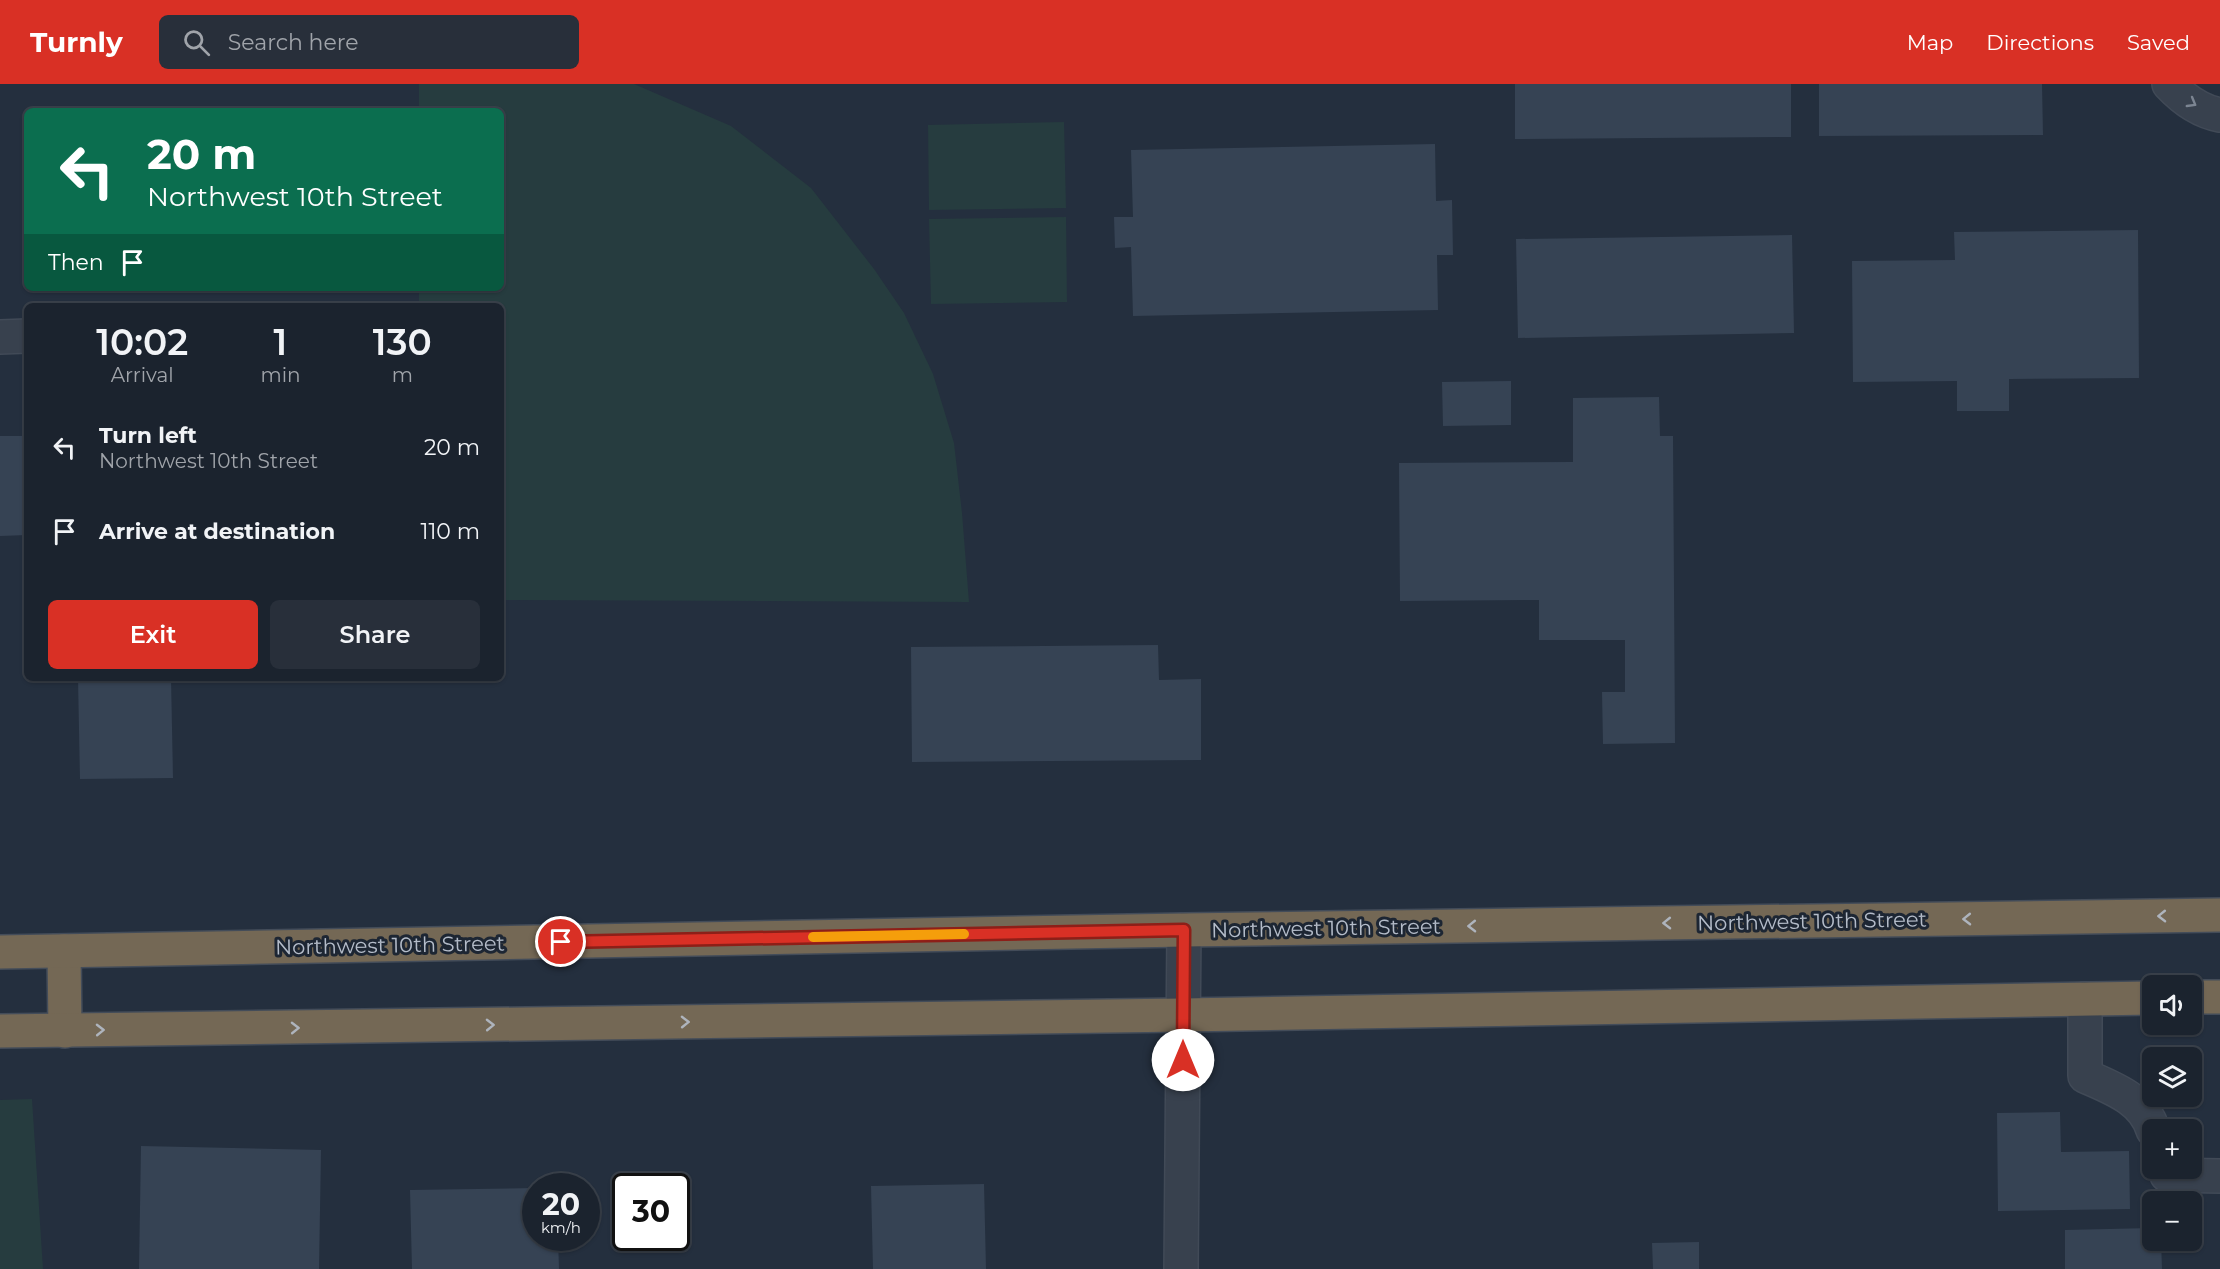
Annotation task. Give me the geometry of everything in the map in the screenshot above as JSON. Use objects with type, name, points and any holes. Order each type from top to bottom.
[{"type":"highway","name":"Northwest 10th Street","points":[[0,952],[1184,930],[2220,915]]},
{"type":"highway","points":[[64,951],[65,1030]]},
{"type":"highway","points":[[2202,997],[2220,997]]},
{"type":"highway","points":[[0,1031],[1183,1016],[2142,998]]},
{"type":"street","points":[[2169,84],[2181,97],[2208,112],[2220,115]]},
{"type":"street","points":[[0,336],[24,336]]},
{"type":"street","points":[[1181,1269],[1184,930]]},
{"type":"street","points":[[2085,999],[2085,1076],[2125,1094],[2150,1119]]},
{"type":"street","points":[[2202,1176],[2220,1176]]},
{"type":"green space","points":[[419,84],[634,84],[731,126],[811,188],[874,269],[904,313],[933,374],[954,443],[969,602],[504,600],[504,303],[419,303],[419,291],[504,291],[504,108],[419,108]]},
{"type":"green space","points":[[1064,122],[1066,208],[929,210],[928,125]]},
{"type":"green space","points":[[1066,217],[1067,302],[931,304],[929,219]]},
{"type":"green space","points":[[32,1099],[43,1269],[0,1269],[0,1100]]},
{"type":"building","points":[[1515,84],[1791,84],[1791,137],[1515,139]]},
{"type":"building","points":[[1819,84],[2042,84],[2043,135],[1819,136]]},
{"type":"building","points":[[1435,144],[1436,201],[1452,200],[1453,255],[1437,255],[1438,310],[1133,316],[1131,247],[1115,248],[1114,217],[1133,217],[1131,150]]},
{"type":"building","points":[[2138,230],[2139,378],[2009,379],[2009,411],[1957,411],[1957,381],[1853,382],[1852,261],[1955,260],[1954,232]]},
{"type":"building","points":[[1792,235],[1794,333],[1518,338],[1516,239]]},
{"type":"building","points":[[1511,381],[1511,425],[1443,426],[1442,382]]},
{"type":"building","points":[[1659,397],[1660,436],[1673,436],[1675,743],[1603,744],[1602,692],[1625,692],[1625,640],[1539,640],[1539,600],[1400,601],[1399,463],[1573,462],[1573,398]]},
{"type":"building","points":[[0,436],[24,436],[24,535],[0,536]]},
{"type":"building","points":[[1158,645],[1159,680],[1201,679],[1201,760],[912,762],[911,647]]},
{"type":"building","points":[[78,681],[171,681],[173,778],[80,779]]},
{"type":"building","points":[[2060,1112],[2061,1152],[2129,1151],[2130,1209],[1998,1211],[1997,1113]]},
{"type":"building","points":[[141,1146],[321,1150],[319,1269],[139,1269]]},
{"type":"building","points":[[984,1184],[986,1269],[873,1269],[871,1186]]},
{"type":"building","points":[[522,1188],[522,1251],[558,1251],[559,1269],[412,1269],[410,1190]]},
{"type":"building","points":[[2142,1228],[2142,1251],[2161,1251],[2162,1269],[2065,1269],[2065,1230]]},
{"type":"building","points":[[1699,1242],[1699,1269],[1653,1269],[1652,1243]]},
{"type":"slow traffic","points":[[813,937],[964,934]]},
{"type":"route","points":[[561,942],[1184,930],[1183,1060]]}]
